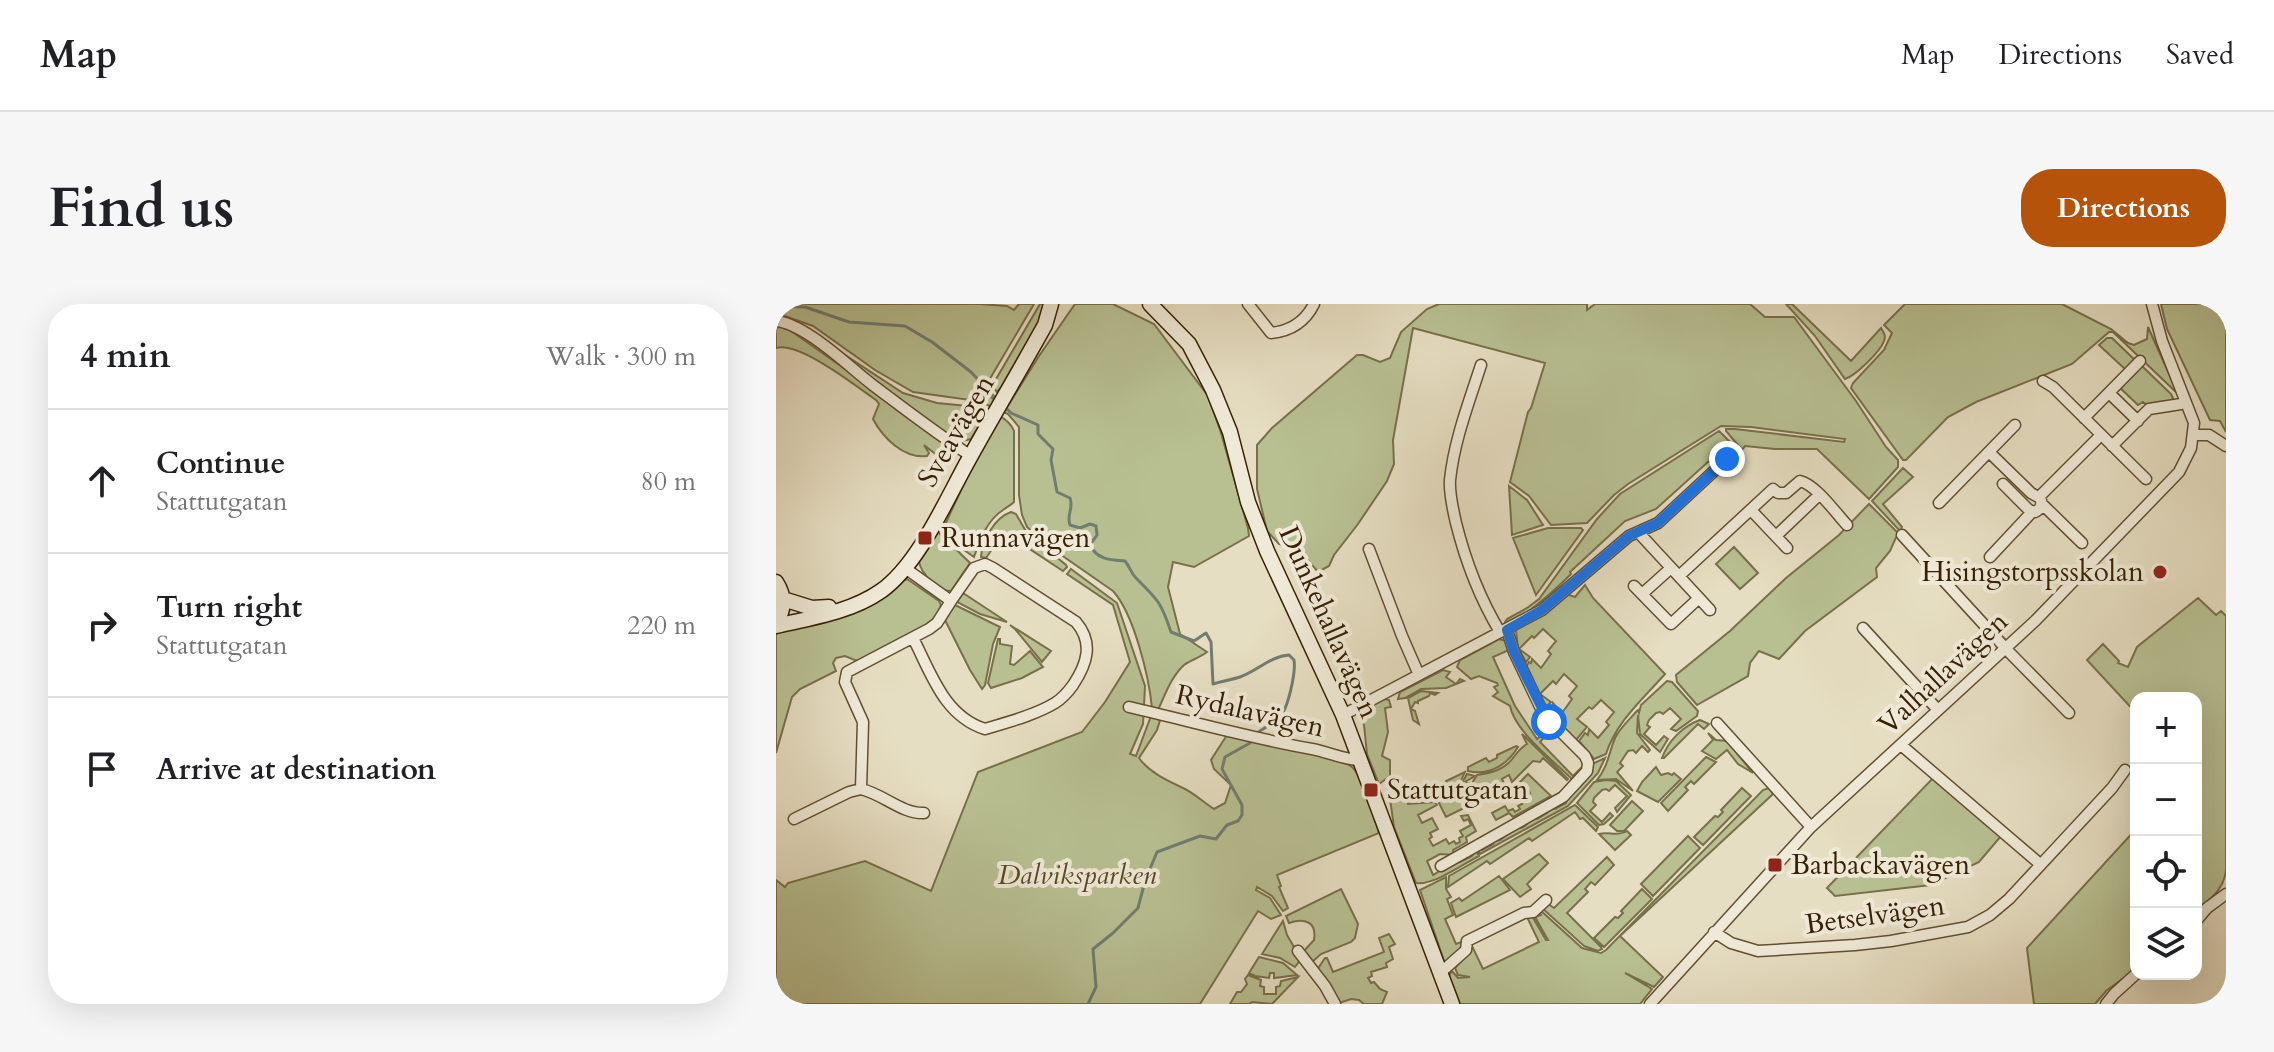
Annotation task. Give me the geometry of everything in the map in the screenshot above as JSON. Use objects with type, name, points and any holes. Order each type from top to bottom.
[{"type":"street","name":"Sveavägen","points":[[900,573],[925,538],[1015,379],[1045,325],[1051,304]]},
{"type":"street","name":"Dunkehallavägen","points":[[1150,304],[1189,344],[1213,390],[1230,432],[1248,502],[1267,551],[1343,715],[1452,1004]]},
{"type":"street","points":[[1248,304],[1271,333],[1292,329],[1314,304]]},
{"type":"street","points":[[2152,304],[2162,341],[2190,409],[2194,435],[2209,435],[2226,446]]},
{"type":"street","points":[[776,321],[797,327],[971,456]]},
{"type":"street","points":[[2084,418],[2140,361]]},
{"type":"street","points":[[1441,866],[1563,797],[1587,771],[1588,763],[1585,756],[1544,715],[1503,631],[1483,604],[1463,551],[1453,512],[1450,483],[1459,439],[1481,365]]},
{"type":"street","points":[[2043,381],[2053,387],[2146,479]]},
{"type":"street","points":[[2109,393],[2138,421]]},
{"type":"street","points":[[2112,446],[2151,408],[2181,404]]},
{"type":"street","points":[[1939,503],[2015,425]]},
{"type":"street","points":[[1990,557],[2032,512],[2038,510],[2041,500],[2101,435]]},
{"type":"street","name":"Valhallavägen","points":[[1650,1004],[1811,827],[2035,621],[2172,481],[2186,461],[2194,435]]},
{"type":"street","points":[[1989,452],[2082,543]]},
{"type":"street","points":[[1343,715],[1542,610],[1629,536],[1658,523],[1727,459]]},
{"type":"street","points":[[1699,598],[1671,624],[1638,590],[1675,572],[1773,489],[1786,493],[1800,481],[1806,482],[1847,525]]},
{"type":"street","points":[[2003,484],[2032,512]]},
{"type":"street","points":[[1776,536],[1819,495]]},
{"type":"street","points":[[1751,510],[1787,548]]},
{"type":"street","points":[[1638,532],[1710,610]]},
{"type":"street","points":[[1902,535],[2069,713]]},
{"type":"street","points":[[1369,549],[1419,675]]},
{"type":"street","points":[[861,789],[863,722],[845,677],[847,672],[937,623],[974,568],[985,564],[993,568],[1076,622],[1083,630],[1087,650],[1084,666],[1059,700],[985,729],[969,723],[951,708],[913,638]]},
{"type":"street","points":[[776,568],[783,609],[776,624]]},
{"type":"street","points":[[780,591],[812,608],[830,607],[860,596],[900,573]]},
{"type":"street","points":[[900,573],[951,601]]},
{"type":"street","points":[[776,624],[829,613],[864,601],[880,592],[900,573]]},
{"type":"street","points":[[1863,628],[1938,710]]},
{"type":"street","name":"Rydalavägen","points":[[1129,707],[1262,740],[1322,751],[1345,760],[1361,760]]},
{"type":"street","points":[[1717,723],[1811,827]]},
{"type":"street","points":[[1901,745],[2040,864]]},
{"type":"street","name":"Betselvägen","points":[[1714,932],[1744,949],[1758,951],[1855,945],[1968,927],[1990,915],[2009,899],[2125,770]]},
{"type":"street","points":[[794,819],[861,789],[885,797],[912,813],[924,813]]},
{"type":"street","points":[[2202,914],[2226,894]]},
{"type":"street","points":[[1439,974],[1466,950],[1467,941],[1524,913],[1533,912],[1546,900]]},
{"type":"street","points":[[1298,951],[1335,1004]]},
{"type":"street","points":[[2106,1004],[2130,979]]},
{"type":"green space","points":[[776,304],[980,304],[1007,306],[1014,310],[1019,304],[1034,304],[988,382],[982,378],[977,383],[983,390],[977,401],[913,392],[875,370],[813,326],[776,313]]},
{"type":"green space","points":[[1040,304],[1046,304],[1043,315],[1006,382],[997,392],[992,386]]},
{"type":"green space","points":[[1075,304],[1113,304],[1154,324],[1208,396],[1248,528],[1249,536],[1194,567],[1173,562],[1168,587],[1180,634],[1207,652],[1179,670],[1158,710],[1152,708],[1139,646],[1121,601],[1113,591],[1044,543],[1027,527],[1019,495],[1019,427],[1008,414],[983,403],[987,394],[1006,409]]},
{"type":"green space","points":[[1439,304],[1587,304],[1587,310],[1595,304],[1750,304],[1765,317],[1794,317],[1898,460],[1898,467],[1869,499],[1817,449],[1745,446],[1742,450],[1726,429],[1844,442],[1845,439],[1721,426],[1628,484],[1587,523],[1551,525],[1529,496],[1510,482],[1528,412],[1545,363],[1413,328],[1393,440],[1394,464],[1387,481],[1329,566],[1318,572],[1302,553],[1279,544],[1267,531],[1257,489],[1257,445],[1272,428],[1357,355],[1380,362],[1390,358],[1401,332],[1427,309]]},
{"type":"green space","points":[[1786,304],[1792,304],[1851,361],[1881,328],[1884,341],[1867,363],[1845,379],[1815,336]]},
{"type":"green space","points":[[1905,304],[2062,304],[2111,329],[2134,345],[2147,339],[2148,327],[2178,394],[2113,332],[2109,332],[2072,364],[1976,402],[1948,417],[1903,460],[1851,388],[1884,350],[1892,333],[1884,325]]},
{"type":"green space","points":[[2161,304],[2226,304],[2226,432],[2220,421],[2210,420],[2167,329]]},
{"type":"green space","points":[[784,326],[947,445],[952,460],[948,464],[924,445],[929,453],[927,456],[910,454],[895,446],[873,419],[879,404],[876,400],[799,351],[776,348],[776,328]]},
{"type":"green space","points":[[801,326],[903,393],[972,409],[950,438]]},
{"type":"green space","points":[[2112,338],[2137,362],[2127,371],[2099,345]]},
{"type":"green space","points":[[2142,366],[2171,394],[2171,402],[2149,407],[2143,402],[2138,405],[2118,386],[2137,367]]},
{"type":"green space","points":[[979,409],[1000,416],[1014,431],[1014,502],[988,525],[974,557],[957,545],[944,527],[979,451],[982,421],[971,439],[958,442]]},
{"type":"green space","points":[[1719,431],[1736,448],[1733,452],[1731,448],[1723,446],[1717,450],[1714,465],[1709,461],[1656,509],[1625,521],[1541,602],[1508,625],[1505,622],[1539,599],[1597,519],[1620,494]]},
{"type":"green space","points":[[1903,468],[1913,477],[1883,504],[1902,527],[1900,531],[1872,501]]},
{"type":"green space","points":[[1509,486],[1527,500],[1543,525],[1512,535]]},
{"type":"green space","points":[[1869,504],[1898,533],[1890,551],[1876,568],[1877,577],[1805,631],[1779,659],[1759,651],[1750,663],[1748,676],[1697,705],[1677,682],[1676,675],[1839,535]]},
{"type":"green space","points":[[1011,512],[1016,514],[1027,533],[1066,565],[1063,571],[1004,532],[986,558],[981,557],[990,531],[999,519]]},
{"type":"green space","points":[[1548,528],[1583,530],[1536,595],[1513,538]]},
{"type":"green space","points":[[936,533],[970,563],[951,591],[931,581],[919,562]]},
{"type":"green space","points":[[1734,547],[1758,573],[1740,589],[1716,564]]},
{"type":"green space","name":"Dalviksparken","points":[[1071,569],[1117,603],[1145,686],[1143,724],[1130,754],[1136,756],[1151,716],[1161,717],[1157,730],[1139,758],[1153,771],[1214,809],[1225,803],[1231,785],[1214,769],[1211,760],[1227,735],[1332,758],[1354,769],[1379,833],[1277,875],[1288,908],[1283,911],[1272,896],[1257,887],[1256,890],[1270,898],[1281,915],[1271,919],[1258,911],[1200,1004],[776,1004],[776,880],[785,887],[788,883],[865,861],[931,891],[978,772],[1082,732],[1105,702],[1130,662],[1113,605],[1067,574]]},
{"type":"green space","points":[[907,579],[939,601],[941,605],[936,615],[906,639],[857,661],[845,656],[836,658],[833,663],[836,671],[800,689],[792,697],[776,753],[776,634]]},
{"type":"green space","points":[[1585,585],[1593,598],[1665,674],[1623,721],[1606,754],[1594,759],[1579,741],[1585,733],[1588,735],[1589,729],[1598,738],[1609,725],[1606,722],[1614,712],[1601,700],[1592,709],[1589,707],[1577,719],[1587,727],[1576,740],[1548,711],[1553,703],[1562,713],[1577,686],[1564,674],[1556,684],[1553,681],[1540,694],[1551,702],[1547,706],[1543,702],[1526,667],[1532,659],[1541,668],[1556,641],[1543,629],[1534,638],[1532,636],[1519,649],[1530,657],[1526,662],[1518,648],[1516,630],[1541,615],[1566,594],[1575,597]]},
{"type":"green space","points":[[963,593],[1007,622],[980,614],[957,602]]},
{"type":"green space","points":[[2198,598],[2216,615],[2221,611],[2226,616],[2226,870],[2219,889],[2202,907],[2202,692],[2130,692],[2130,707],[2087,660],[2103,644],[2118,663],[2128,667],[2137,647]]},
{"type":"green space","points":[[955,605],[1000,627],[982,689],[945,620]]},
{"type":"green space","points":[[1010,625],[1051,651],[1042,662],[1015,629]]},
{"type":"green space","points":[[998,639],[1000,644],[1012,646],[1010,664],[1014,665],[1030,651],[1043,667],[991,688],[988,683]]},
{"type":"green space","points":[[1499,639],[1506,641],[1509,650],[1493,657],[1515,706],[1537,739],[1546,731],[1548,733],[1540,742],[1573,776],[1585,764],[1574,781],[1527,736],[1510,706],[1493,696],[1498,692],[1494,687],[1497,683],[1479,676],[1471,679],[1457,667],[1460,660]]},
{"type":"green space","points":[[1443,670],[1450,672],[1446,677],[1456,684],[1460,679],[1464,681],[1446,688],[1421,689],[1398,699],[1400,692]]},
{"type":"green space","points":[[1667,681],[1672,682],[1698,711],[1697,716],[1676,731],[1671,729],[1681,719],[1670,708],[1663,714],[1656,713],[1649,720],[1647,725],[1650,727],[1644,734],[1656,745],[1664,736],[1668,739],[1660,752],[1640,734],[1638,715],[1637,733],[1650,750],[1648,752],[1642,746],[1636,753],[1628,751],[1620,763],[1623,766],[1617,772],[1633,791],[1616,779],[1597,780],[1619,731]]},
{"type":"green space","points":[[1421,691],[1438,693],[1430,693],[1418,703],[1415,702],[1411,709],[1415,711],[1419,724],[1413,720],[1408,698]]},
{"type":"green space","points":[[1384,699],[1389,700],[1391,707],[1385,708],[1388,732],[1382,756],[1390,760],[1390,776],[1379,784],[1367,754],[1359,711]]},
{"type":"green space","points":[[1700,720],[1709,724],[1704,729],[1698,724],[1662,758],[1677,735]]},
{"type":"green space","points":[[1708,733],[1716,740],[1727,741],[1753,773],[1738,764],[1727,750],[1716,759],[1702,751],[1713,740]]},
{"type":"green space","points":[[1522,734],[1568,779],[1543,758],[1540,762],[1533,761],[1512,782],[1509,775],[1502,779],[1505,785],[1478,801],[1474,795],[1465,801],[1468,806],[1446,817],[1438,801],[1456,790],[1467,774],[1475,776],[1463,783],[1472,783],[1477,775],[1506,765],[1527,744]]},
{"type":"green space","points":[[1516,746],[1514,753],[1497,768],[1483,772],[1468,771],[1468,767],[1486,758],[1489,762]]},
{"type":"green space","points":[[1706,757],[1716,762],[1694,784],[1691,781],[1685,787],[1688,790],[1668,811],[1661,803]]},
{"type":"green space","points":[[1605,758],[1598,773],[1568,806],[1480,854],[1478,849],[1482,850],[1516,828],[1524,827],[1533,818],[1537,819],[1551,808],[1566,803],[1592,764]]},
{"type":"green space","points":[[1656,767],[1661,775],[1674,773],[1681,779],[1658,802],[1637,791]]},
{"type":"green space","points":[[1465,772],[1457,786],[1445,795],[1415,800],[1432,788],[1434,791],[1447,785],[1446,781]]},
{"type":"green space","points":[[1528,774],[1551,796],[1513,817],[1509,813],[1496,820],[1492,813],[1505,806],[1508,811],[1520,809],[1518,806],[1522,804],[1519,799],[1530,793],[1520,782]]},
{"type":"green space","points":[[1393,778],[1408,804],[1435,802],[1437,805],[1418,815],[1422,823],[1432,818],[1438,829],[1430,833],[1433,846],[1446,839],[1449,844],[1460,842],[1459,838],[1463,836],[1460,831],[1471,825],[1468,819],[1464,821],[1461,816],[1468,815],[1476,831],[1466,837],[1467,842],[1453,850],[1454,855],[1440,854],[1427,861],[1433,875],[1458,860],[1460,862],[1472,856],[1476,850],[1479,856],[1439,878],[1416,883],[1394,827],[1388,785]]},
{"type":"green space","points":[[1933,778],[2001,836],[1979,862],[1931,885],[1835,896],[1827,888]]},
{"type":"green space","points":[[1616,781],[1631,795],[1617,812],[1615,808],[1627,796],[1615,785],[1609,791],[1602,790],[1594,798],[1596,805],[1590,811],[1602,822],[1610,813],[1613,816],[1599,825],[1577,803],[1594,782]]},
{"type":"green space","points":[[1742,788],[1751,796],[1703,845],[1694,837],[1723,812],[1721,810]]},
{"type":"green space","points":[[1769,788],[1773,794],[1620,936],[1663,977],[1654,987],[1625,973],[1652,989],[1640,1004],[1460,1004],[1449,976],[1452,971],[1458,978],[1470,977],[1458,975],[1455,968],[1472,946],[1483,969],[1539,942],[1528,919],[1532,916],[1548,940],[1535,917],[1541,915],[1540,910],[1582,948],[1601,953],[1763,790]]},
{"type":"green space","points":[[1632,801],[1643,811],[1624,831],[1617,831],[1610,825]]},
{"type":"green space","points":[[1575,805],[1598,827],[1596,831],[1575,812],[1532,841],[1529,838],[1490,864],[1487,861],[1448,887],[1449,876]]},
{"type":"green space","points":[[1627,831],[1631,835],[1615,850],[1599,834],[1620,834]]},
{"type":"green space","points":[[1688,836],[1700,848],[1653,896],[1641,884]]},
{"type":"green space","points":[[2130,836],[2130,973],[2106,991],[2095,1004],[2034,1004],[2027,948]]},
{"type":"green space","points":[[1539,854],[1548,863],[1527,884],[1531,889],[1520,897],[1503,879]]},
{"type":"green space","points":[[1607,857],[1614,865],[1595,885],[1591,882],[1585,889],[1588,892],[1567,913],[1601,947],[1598,951],[1584,946],[1542,908],[1547,903],[1554,908]]},
{"type":"green space","points":[[1499,876],[1510,890],[1456,917],[1451,903],[1459,898],[1462,901]]},
{"type":"green space","points":[[1446,877],[1446,889],[1451,897],[1447,899],[1453,915],[1445,919],[1456,944],[1465,944],[1445,964],[1420,890]]},
{"type":"green space","points":[[1341,889],[1358,924],[1355,938],[1321,954],[1312,962],[1303,952],[1314,940],[1311,925],[1304,921],[1289,923],[1286,916]]},
{"type":"green space","points":[[1642,889],[1652,899],[1604,947],[1594,938],[1623,913],[1621,911]]},
{"type":"green space","points":[[1283,921],[1301,959],[1295,967],[1280,958],[1262,954]]},
{"type":"green space","points":[[1389,934],[1395,944],[1389,947],[1393,959],[1386,963],[1387,967],[1371,972],[1372,976],[1368,978],[1387,992],[1382,1004],[1364,1004],[1351,999],[1336,1004],[1317,970],[1325,958],[1333,972],[1384,952],[1379,938]]},
{"type":"green space","points":[[1259,957],[1283,963],[1297,975],[1274,978],[1274,973],[1270,973],[1269,978],[1255,976],[1249,973]]},
{"type":"green space","points":[[1248,975],[1261,980],[1264,994],[1276,994],[1276,987],[1280,986],[1281,981],[1298,977],[1272,1004],[1230,1004],[1237,992],[1241,992],[1247,984],[1245,979]]},
{"type":"waterway","points":[[776,306],[805,307],[849,322],[905,326],[971,372],[998,401]]},
{"type":"waterway","points":[[1004,406],[1011,413],[1038,425],[1038,434],[1053,449],[1051,460],[1057,492],[1070,498],[1071,502],[1070,525],[1080,528],[1090,524],[1096,526],[1097,535],[1090,545],[1093,550],[1105,558],[1125,561],[1158,602],[1171,632],[1194,641],[1206,633],[1211,642],[1213,684],[1240,677],[1282,656],[1289,655],[1294,660],[1291,690],[1282,714],[1257,733]]},
{"type":"waterway","points":[[1088,1004],[1096,987],[1093,949],[1138,908],[1157,852],[1200,836],[1216,839],[1227,825],[1238,821],[1242,815],[1242,805],[1222,769],[1225,757],[1250,743]]},
{"type":"place","name":"Runnavägen","points":[[925,538]]},
{"type":"place","name":"Hisingstorpsskolan","points":[[2160,572]]},
{"type":"place","name":"Stattutgatan","points":[[1371,790]]},
{"type":"place","name":"Barbackavägen","points":[[1775,865]]},
{"type":"route","points":[[1549,722],[1514,652],[1507,630],[1542,610],[1629,536],[1658,523],[1727,459]]}]
